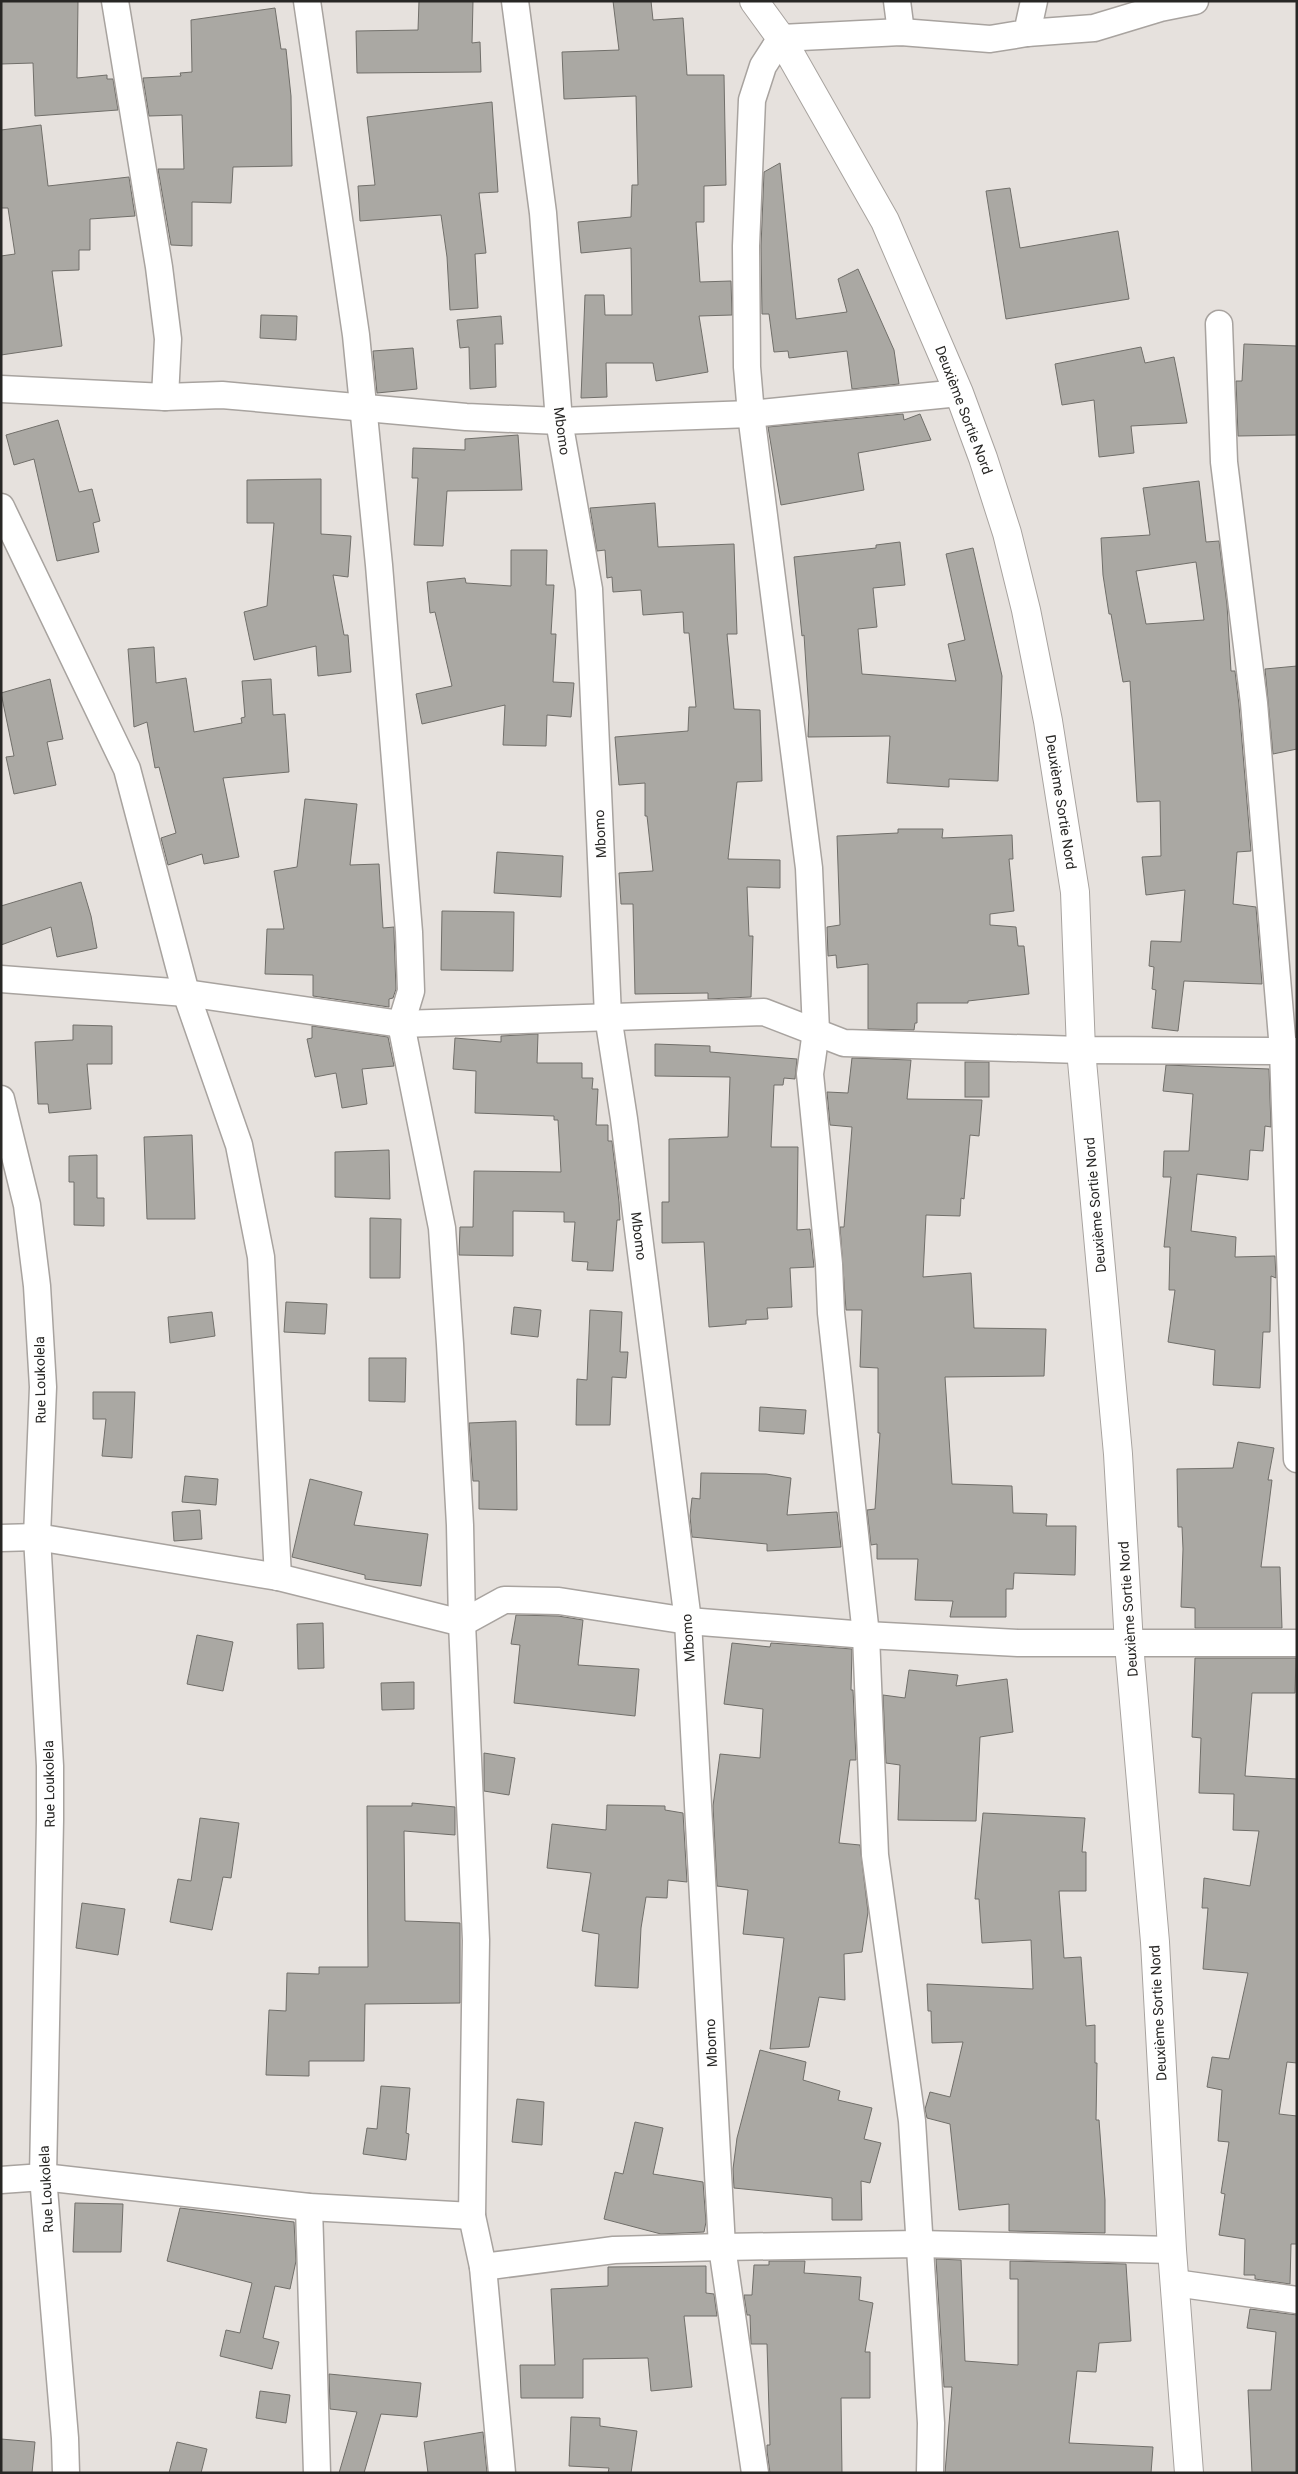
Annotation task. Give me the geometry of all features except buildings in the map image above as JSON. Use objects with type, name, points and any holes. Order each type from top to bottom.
[{"type":"main road","name":"Deuxième Sortie Nord","points":[[754,1],[781,38],[885,221],[959,393],[983,458],[1007,533],[1026,610],[1048,720],[1075,892],[1081,1050],[1117,1444],[1129,1644],[1154,1942],[1172,2250],[1189,2473]]},
{"type":"street","points":[[115,1],[159,267],[168,338],[165,397]]},
{"type":"street","points":[[307,1],[356,335],[379,565],[409,932],[411,991],[401,1024],[442,1228],[460,1525],[462,1623],[476,1940],[472,2216],[483,2267],[502,2473]]},
{"type":"street","name":"Mbomo","points":[[515,1],[543,213],[559,421],[589,589],[608,1016],[624,1119],[688,1621],[722,2247],[755,2473]]},
{"type":"street","points":[[897,1],[901,32]]},
{"type":"street","points":[[1028,33],[1034,1]]},
{"type":"street","points":[[930,2473],[931,2423],[918,2244],[912,2121],[875,1856],[866,1635],[831,1313],[828,1254],[811,1083],[816,1031],[809,868],[751,414],[747,367],[746,246],[752,100],[763,66],[781,38],[901,32],[990,39],[1028,33],[1094,28],[1160,8],[1195,1]]},
{"type":"street","points":[[1220,324],[1224,462],[1254,703],[1290,1050],[1297,1459]]},
{"type":"street","points":[[1,389],[165,397],[222,395],[363,409],[559,421],[751,414],[959,393]]},
{"type":"street","points":[[1,507],[127,769],[186,993],[238,1145],[261,1257],[278,1577]]},
{"type":"street","points":[[1,978],[186,993],[401,1024],[764,1012],[844,1043],[1081,1050],[1290,1050]]},
{"type":"street","name":"Rue Loukolela","points":[[1,1099],[27,1205],[37,1286],[43,1387],[37,1537],[50,1766],[43,2177],[66,2473]]},
{"type":"street","points":[[1,1538],[37,1537],[278,1577],[462,1623],[504,1600],[559,1601],[688,1621],[866,1635],[1018,1643],[1297,1643]]},
{"type":"street","points":[[1,2180],[43,2177],[309,2207],[472,2216]]},
{"type":"street","points":[[309,2207],[317,2473]]},
{"type":"street","points":[[483,2267],[614,2250],[722,2247],[918,2244],[1172,2250]]},
{"type":"street","points":[[1175,2283],[1297,2300]]}]
